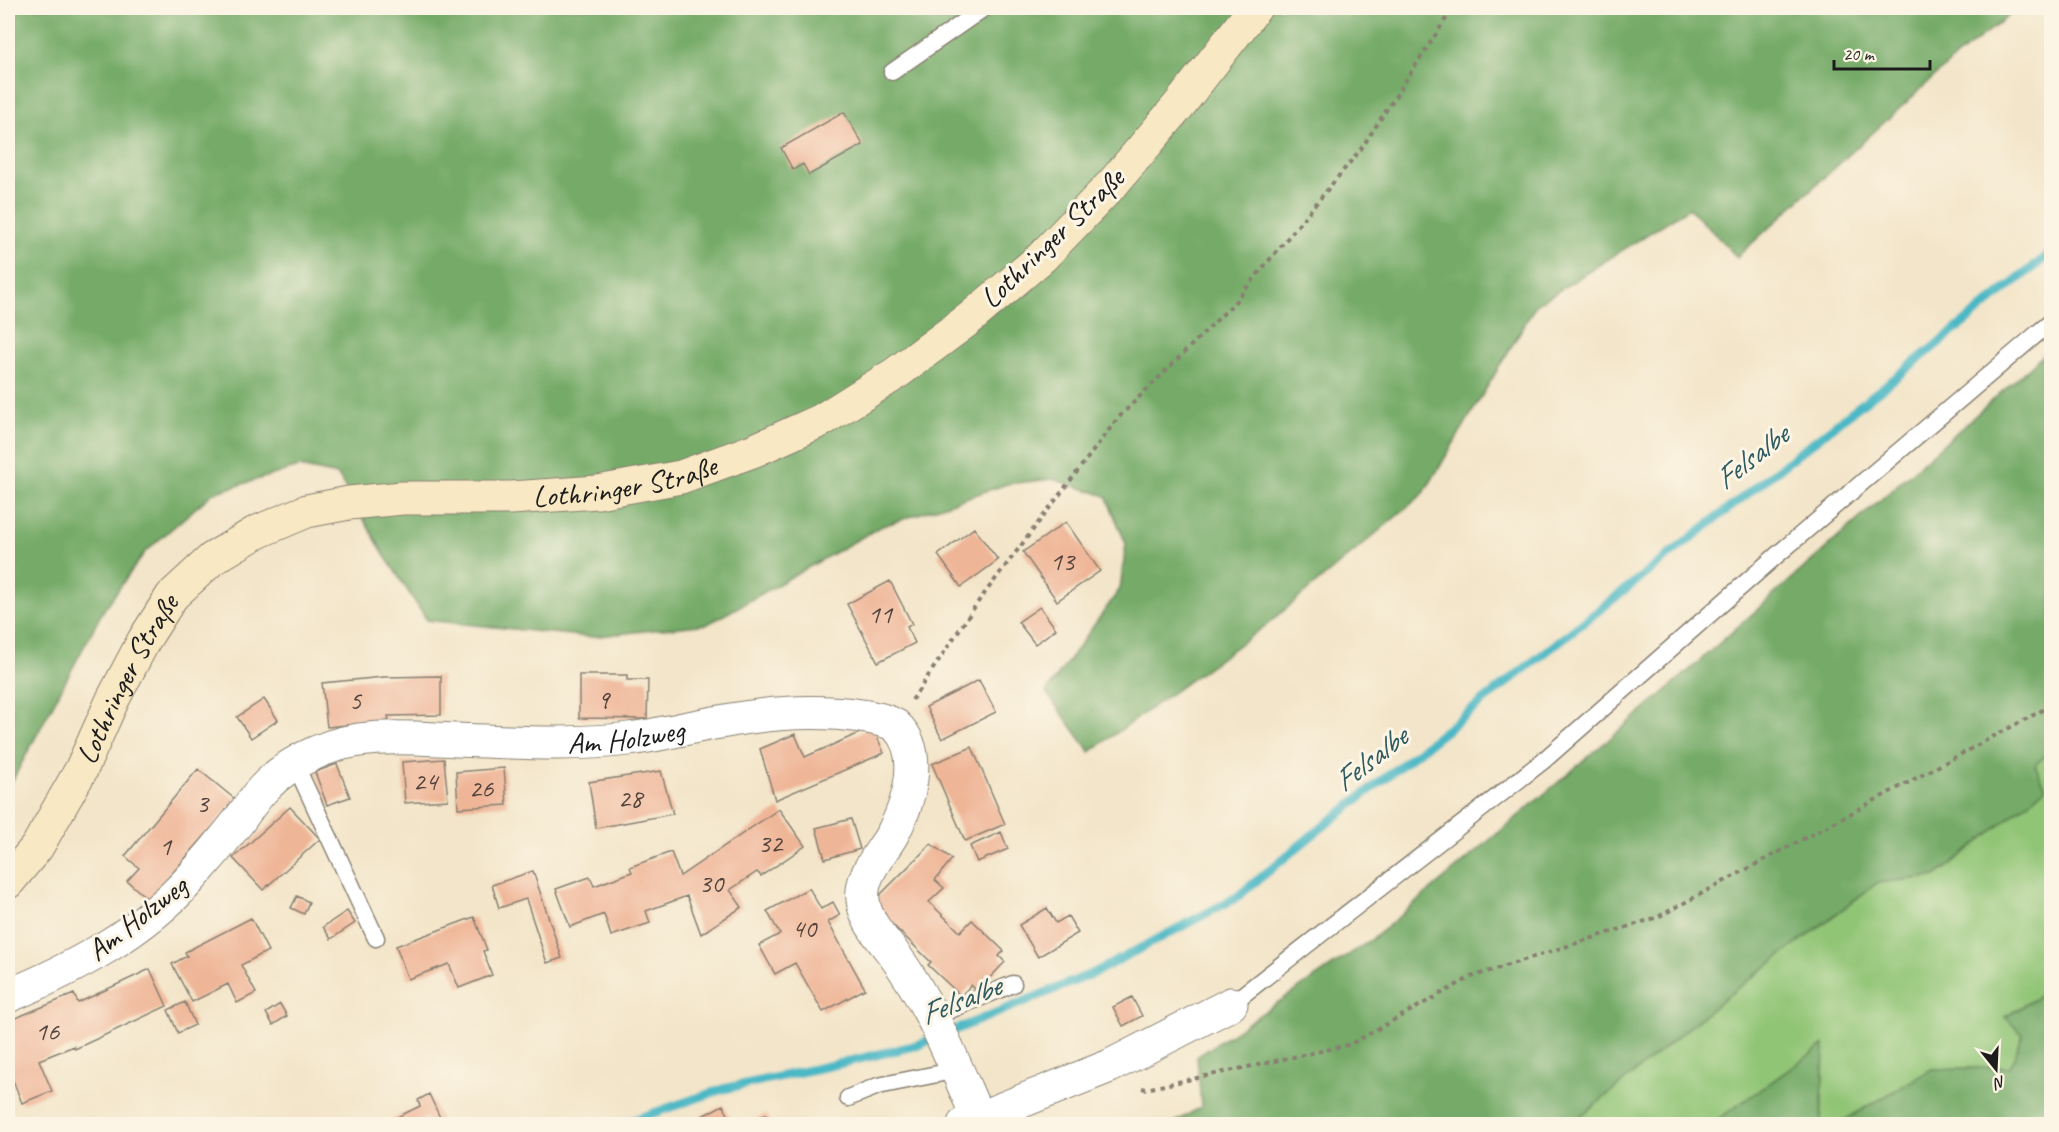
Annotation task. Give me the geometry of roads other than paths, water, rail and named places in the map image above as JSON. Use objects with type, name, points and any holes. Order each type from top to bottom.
[{"type":"main road","name":"Lothringer Straße","points":[[8,882],[37,847],[75,780],[144,640],[172,596],[212,559],[255,532],[307,511],[349,503],[403,498],[511,498],[598,492],[681,477],[755,450],[822,420],[895,374],[969,319],[1042,257],[1114,182],[1180,104],[1255,8]]},
{"type":"street","name":"Am Holzweg","points":[[8,996],[78,963],[123,936],[159,909],[190,879],[262,789],[295,764],[318,751],[348,741],[380,738],[564,744],[648,736],[722,721],[782,713],[840,713],[894,724],[909,752],[912,767],[911,783],[904,807],[893,833],[866,879],[863,901],[866,914],[919,989],[934,1020]]},
{"type":"street","points":[[934,1020],[954,1063],[971,1121],[1110,1066],[1231,1004]]},
{"type":"lane","points":[[891,72],[984,8]]},
{"type":"lane","points":[[1231,1004],[1543,761],[1777,555],[2052,321]]},
{"type":"lane","points":[[295,764],[376,938]]},
{"type":"lane","points":[[934,1020],[1013,984]]},
{"type":"lane","points":[[848,1098],[878,1086],[954,1063]]},
{"type":"waterway","name":"Felsalbe","points":[[622,1124],[723,1089],[918,1045],[1094,973],[1237,897],[1311,836],[2052,252]]}]
